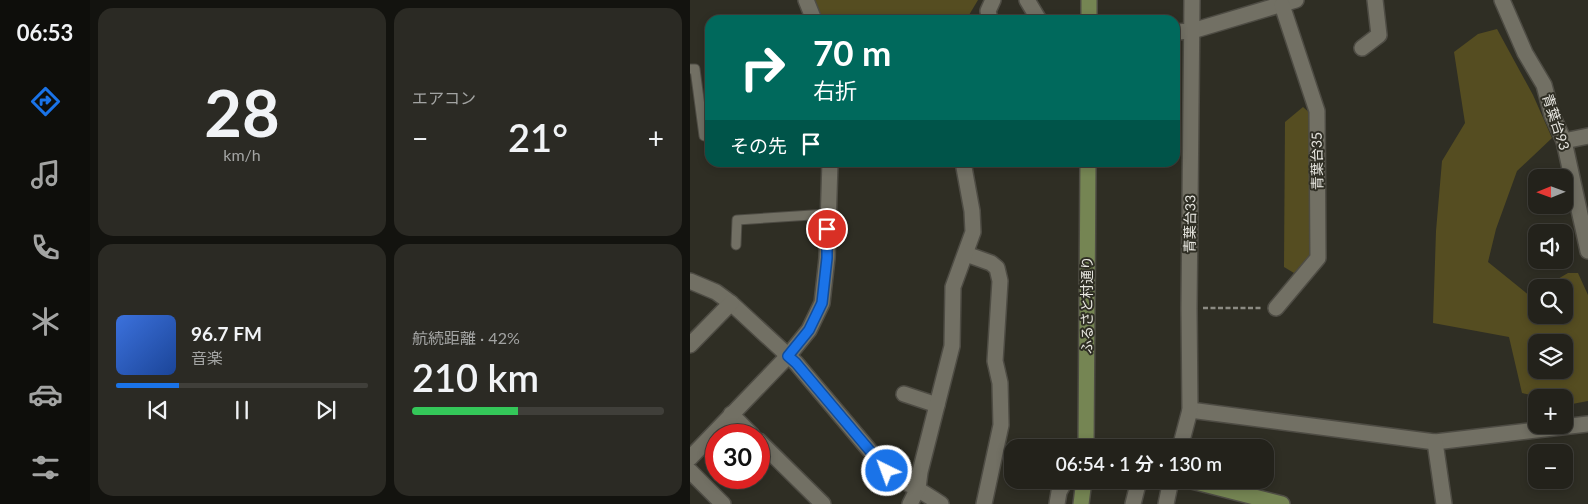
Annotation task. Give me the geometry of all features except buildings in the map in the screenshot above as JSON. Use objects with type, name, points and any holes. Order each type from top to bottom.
[{"type":"street","points":[[806,0],[812,15]]},
{"type":"street","points":[[989,15],[988,11],[993,0]]},
{"type":"street","points":[[1027,0],[1037,15]]},
{"type":"street","points":[[1088,0],[1089,15]]},
{"type":"street","name":"青葉台33","points":[[1182,439],[1190,410],[1196,308],[1192,0]]},
{"type":"street","points":[[1362,48],[1379,35],[1375,0]]},
{"type":"street","name":"青葉台93","points":[[1502,0],[1525,53],[1544,85],[1552,115],[1564,141],[1588,251]]},
{"type":"street","points":[[1180,32],[1192,31],[1289,2]]},
{"type":"street","name":"青葉台35","points":[[1276,308],[1318,258],[1316,111],[1289,2]]},
{"type":"street","points":[[1564,141],[1588,136]]},
{"type":"street","points":[[690,458],[788,356],[809,330],[822,303],[827,258],[830,167]]},
{"type":"street","points":[[910,504],[918,488],[920,472],[952,346],[953,287],[973,232],[972,211],[965,167]]},
{"type":"street","name":"ふるさと村通り","points":[[1086,439],[1088,167]]},
{"type":"street","points":[[966,254],[992,263],[997,268],[1000,281],[995,361],[1000,383],[1002,425],[984,504]]},
{"type":"street","points":[[690,281],[716,292],[731,303],[796,363],[887,471],[918,488],[941,504]]},
{"type":"street","points":[[690,345],[731,303]]},
{"type":"street","points":[[904,394],[937,405]]},
{"type":"street","points":[[1190,410],[1435,442],[1588,424]]},
{"type":"street","points":[[731,414],[741,424]]},
{"type":"street","points":[[1435,442],[1444,504]]},
{"type":"street","points":[[770,452],[823,504]]},
{"type":"street","points":[[690,471],[723,504]]},
{"type":"street","points":[[1057,504],[1061,489]]},
{"type":"street","points":[[1081,504],[1083,489]]},
{"type":"street","points":[[1133,504],[1137,489]]},
{"type":"street","points":[[1166,504],[1169,489]]},
{"type":"street","points":[[1223,489],[1282,504]]},
{"type":"lane","points":[[690,69],[695,69],[704,136]]},
{"type":"lane","points":[[736,246],[737,220],[828,214]]},
{"type":"path","points":[[1196,308],[1276,308]]},
{"type":"shaded area","points":[[815,0],[978,0],[969,15],[821,15]]},
{"type":"shaded area","points":[[1497,29],[1533,95],[1552,138],[1517,171],[1496,229],[1488,262],[1528,294],[1528,324],[1573,324],[1573,279],[1558,279],[1568,273],[1578,273],[1588,295],[1588,401],[1573,404],[1573,389],[1528,389],[1528,394],[1522,393],[1509,337],[1433,323],[1436,231],[1442,161],[1465,123],[1454,52],[1478,34]]},
{"type":"shaded area","points":[[1303,107],[1311,114],[1312,255],[1294,273],[1284,267],[1285,122]]},
{"type":"route","points":[[827,229],[827,258],[822,303],[809,330],[788,356],[887,471]]}]
